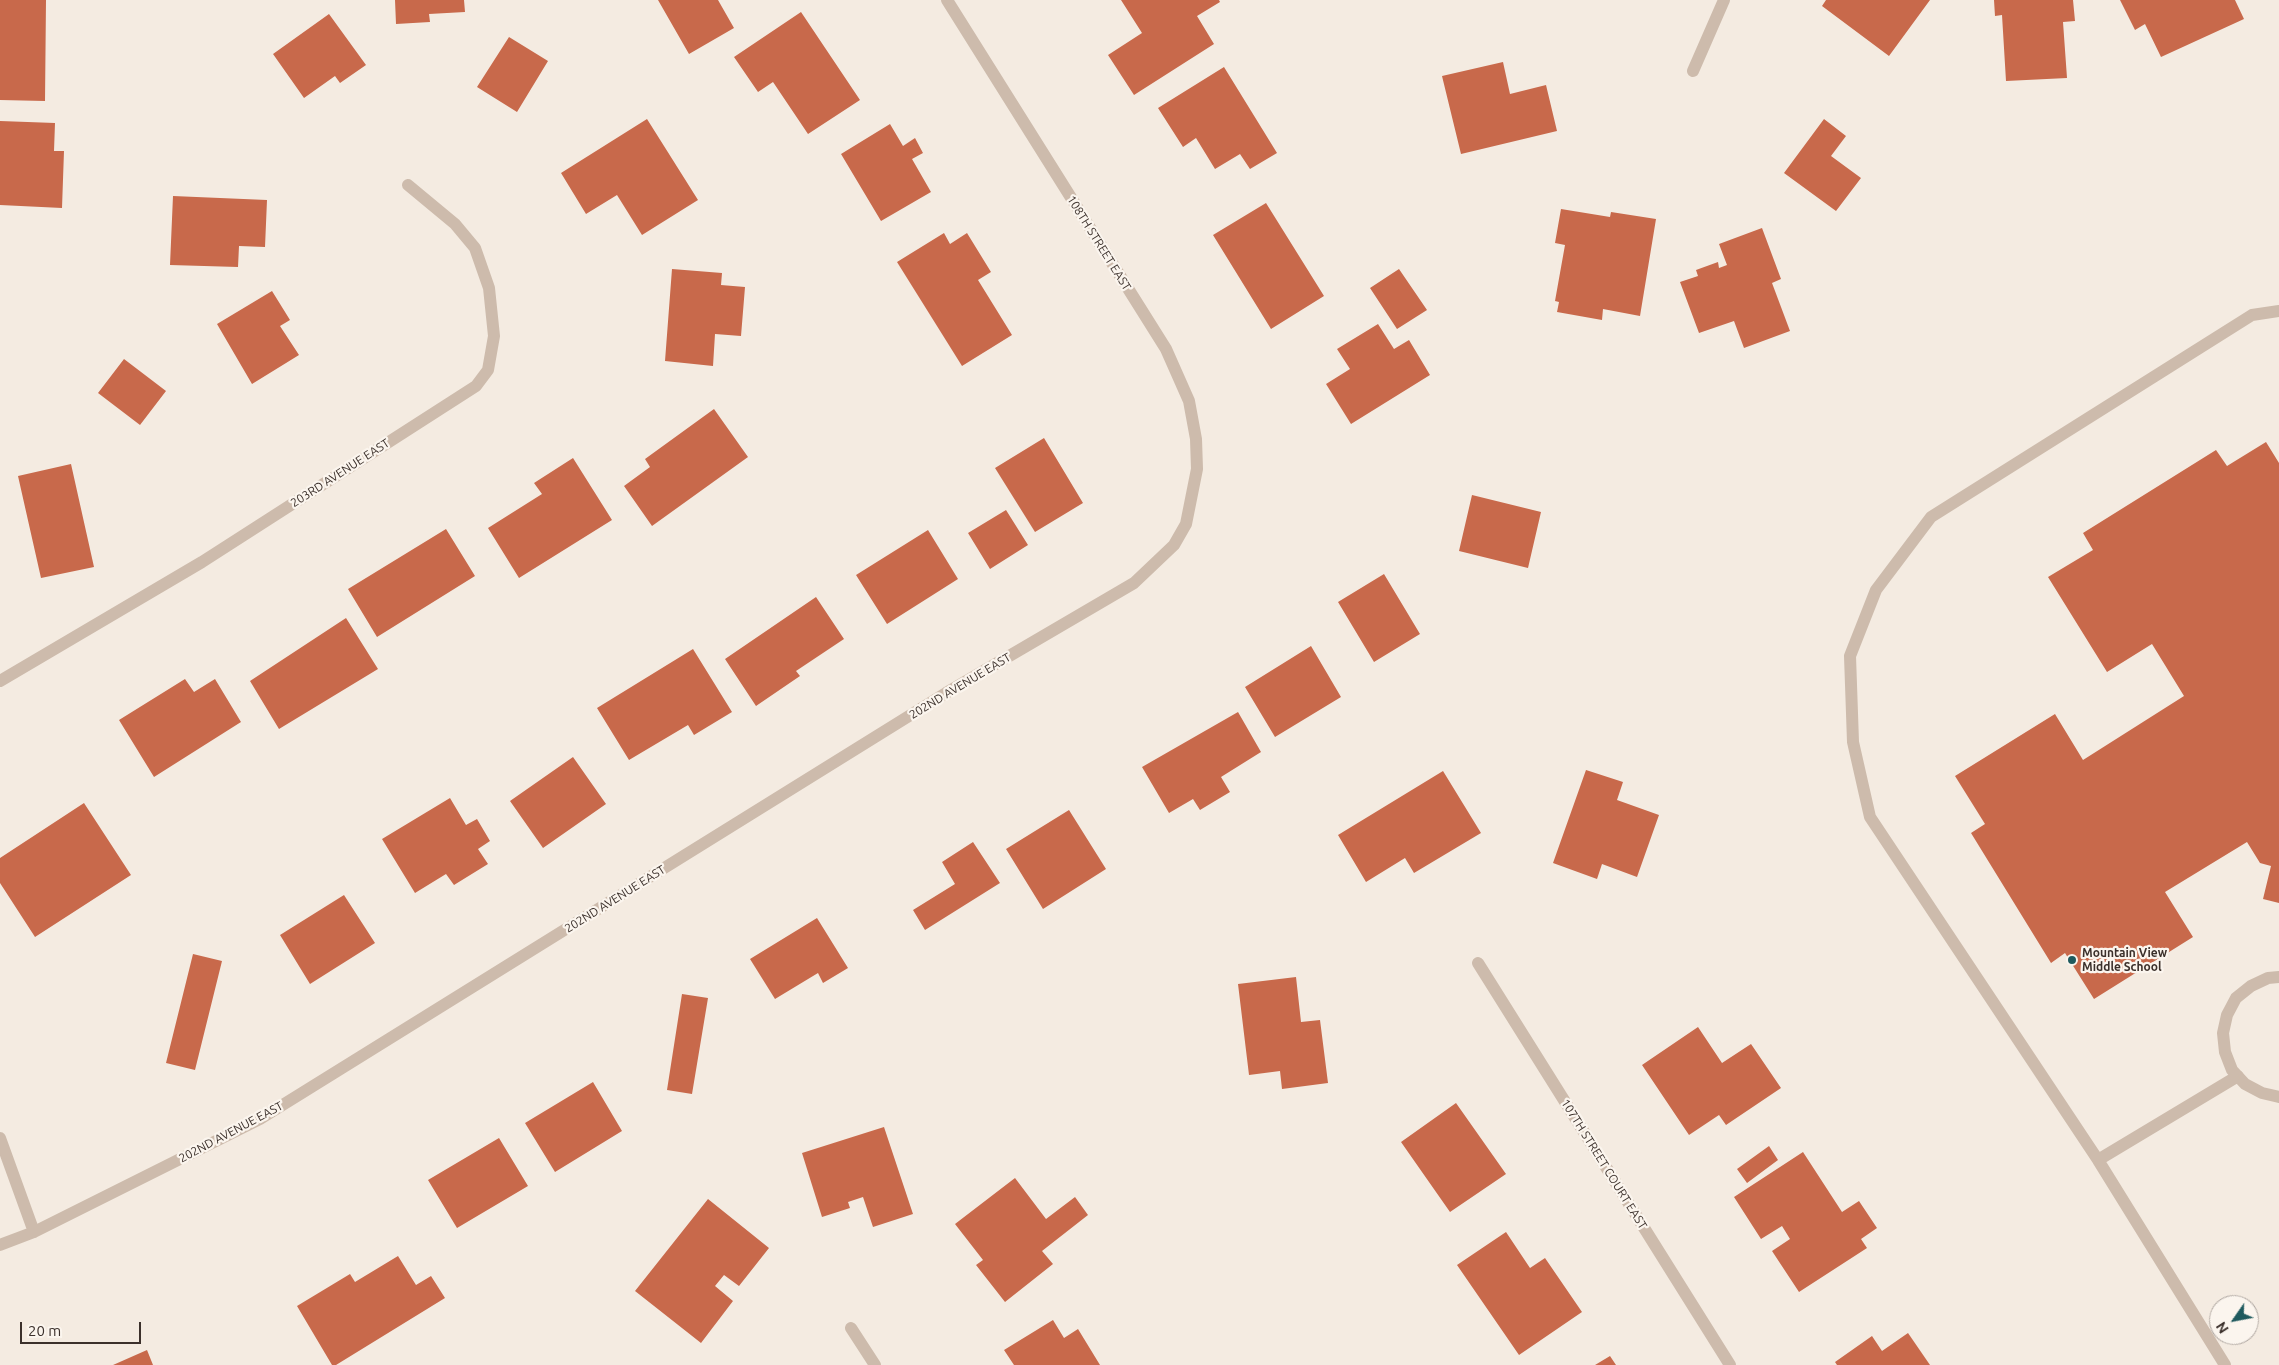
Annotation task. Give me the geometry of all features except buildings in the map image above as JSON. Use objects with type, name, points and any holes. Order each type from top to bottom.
[{"type":"street","name":"108TH STREET EAST","points":[[947,0],[1166,349],[1189,401],[1196,438],[1197,469],[1189,503]]},
{"type":"street","points":[[1694,71],[1724,0]]},
{"type":"street","name":"203RD AVENUE EAST","points":[[0,681],[202,562],[476,386],[488,370],[494,336],[488,288],[474,248],[455,224],[408,185]]},
{"type":"street","points":[[2225,1365],[2098,1160],[1870,817],[1853,742],[1850,656],[1876,590],[1931,517],[2252,315],[2279,310]]},
{"type":"street","name":"202ND AVENUE EAST","points":[[0,1245],[34,1232],[260,1119],[946,693],[1134,584],[1174,545],[1186,524],[1189,503]]},
{"type":"street","name":"107TH STREET COURT EAST","points":[[1478,962],[1730,1365]]},
{"type":"street","points":[[2279,977],[2268,978],[2250,986],[2236,998],[2227,1015],[2223,1034],[2225,1052],[2232,1070],[2246,1084],[2262,1093],[2279,1097]]},
{"type":"street","points":[[2098,1160],[2238,1076]]},
{"type":"street","points":[[0,1138],[34,1232]]},
{"type":"street","points":[[851,1328],[875,1365]]},
{"type":"place","name":"Mountain View Middle School","points":[[2072,960]]}]
